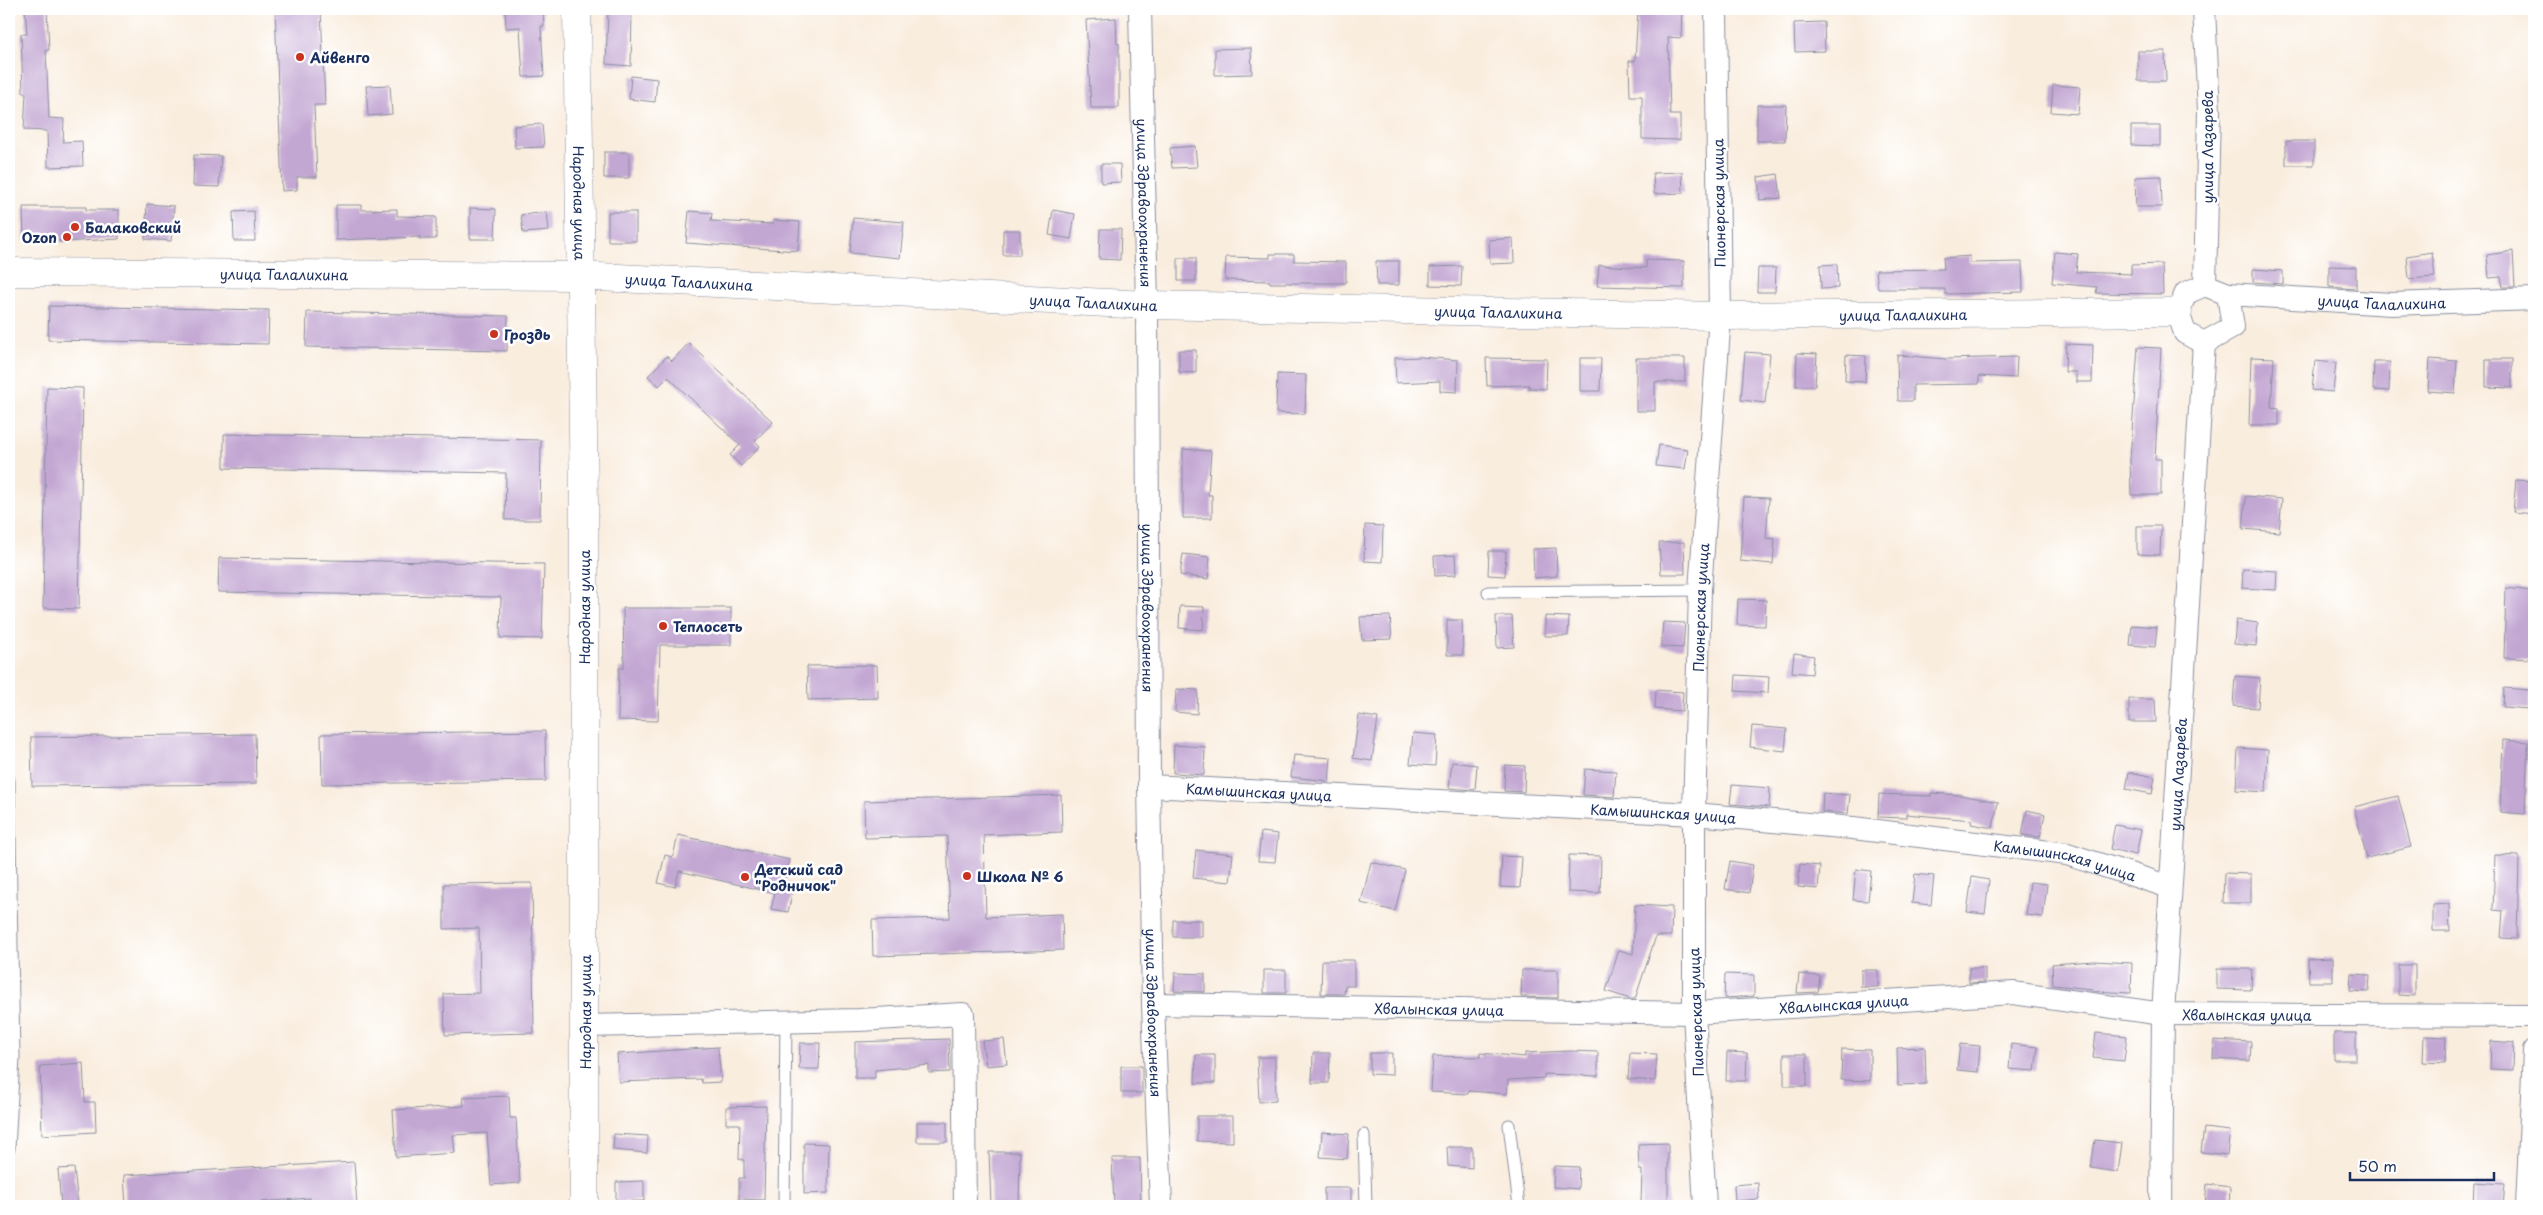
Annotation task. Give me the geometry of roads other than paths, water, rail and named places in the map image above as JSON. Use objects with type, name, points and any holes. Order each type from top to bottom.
[{"type":"street","name":"Народная улица","points":[[577,9],[579,276],[584,504],[584,1206]]},
{"type":"street","name":"улица Здравоохранения","points":[[1140,9],[1147,305],[1148,786],[1153,1004],[1162,1206]]},
{"type":"street","name":"Пионерская улица","points":[[1705,1206],[1694,1013],[1694,814],[1700,590],[1720,316],[1716,9]]},
{"type":"street","name":"улица Лазарева","points":[[2204,9],[2209,111],[2205,285]]},
{"type":"street","name":"улица Талалихина","points":[[9,272],[579,276],[1147,305],[1720,316],[2178,312]]},
{"type":"street","points":[[2205,285],[2228,294],[2233,327],[2204,343],[2185,333],[2178,312],[2186,293],[2205,285]]},
{"type":"street","name":"улица Талалихина","points":[[2228,294],[2391,304],[2534,299]]},
{"type":"street","name":"улица Лазарева","points":[[2161,1206],[2163,1014],[2204,343]]},
{"type":"street","name":"Камышинская улица","points":[[1148,786],[1694,814],[1853,828],[2067,854],[2170,887]]},
{"type":"street","name":"Хвалынская улица","points":[[1153,1004],[1694,1013],[2013,993],[2163,1014],[2534,1016]]},
{"type":"street","points":[[585,1026],[786,1020],[858,1020],[963,1014],[965,1206]]},
{"type":"street","points":[[2527,1206],[2534,1051]]},
{"type":"lane","points":[[1488,592],[1700,590]]},
{"type":"lane","points":[[9,780],[14,1058],[9,1149]]},
{"type":"lane","points":[[784,1206],[786,1020]]},
{"type":"lane","points":[[1509,1126],[1519,1206]]},
{"type":"lane","points":[[1364,1134],[1366,1206]]},
{"type":"place","name":"Айвенго","points":[[300,57]]},
{"type":"place","name":"Балаковский","points":[[75,227]]},
{"type":"place","name":"Ozon","points":[[67,237]]},
{"type":"place","name":"Гроздь","points":[[494,334]]},
{"type":"place","name":"Теплосеть","points":[[663,626]]},
{"type":"place","name":"Школа № 6","points":[[967,876]]},
{"type":"place","name":"Детский сад \"Родничок\"","points":[[745,877]]}]
